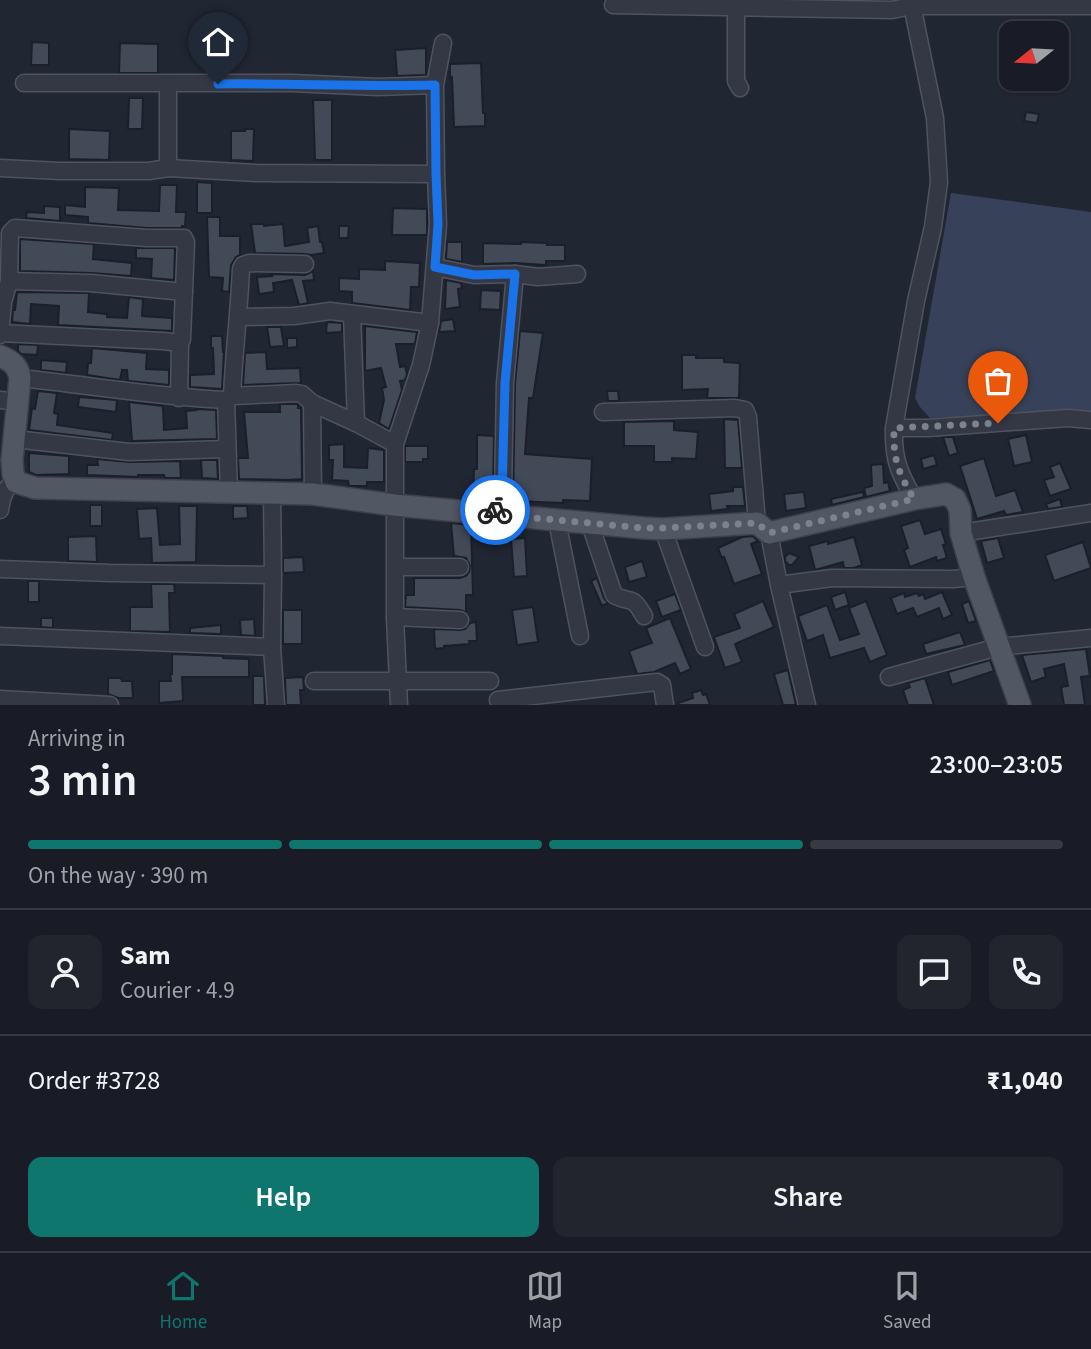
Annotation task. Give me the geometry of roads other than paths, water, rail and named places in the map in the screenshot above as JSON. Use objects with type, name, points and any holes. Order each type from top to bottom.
[{"type":"main road","points":[[0,356],[19,369],[20,379],[9,401],[11,459],[16,482],[25,486],[47,489],[313,494],[557,521],[663,528],[763,528],[946,495],[955,499],[960,510],[961,533],[974,578],[1020,705]]},
{"type":"street","points":[[911,3],[935,118],[939,182],[933,227],[916,301],[894,428],[894,447],[900,475],[914,499]]},
{"type":"street","points":[[613,5],[892,10],[911,3],[1091,6]]},
{"type":"street","points":[[736,8],[736,80],[740,88]]},
{"type":"street","points":[[398,705],[395,444],[421,365],[430,323],[438,224],[435,85],[443,43]]},
{"type":"street","points":[[24,83],[292,83],[378,87],[435,85]]},
{"type":"street","points":[[168,84],[169,168]]},
{"type":"street","points":[[0,168],[149,171],[169,168],[256,173],[436,174]]},
{"type":"street","points":[[179,398],[187,249],[184,238],[148,238],[19,227],[10,233],[9,281],[3,302],[0,334],[180,343]]},
{"type":"street","points":[[229,494],[229,398],[239,317],[241,268],[249,263],[305,264]]},
{"type":"street","points":[[435,267],[474,275],[515,274],[538,277],[577,274]]},
{"type":"street","points":[[492,514],[502,494],[505,383],[515,274]]},
{"type":"street","points":[[9,281],[91,283],[184,292]]},
{"type":"street","points":[[239,317],[293,316],[330,311],[430,323]]},
{"type":"street","points":[[352,314],[356,423]]},
{"type":"street","points":[[20,379],[179,398],[302,394],[312,403],[395,444]]},
{"type":"street","points":[[312,403],[313,494]]},
{"type":"street","points":[[603,412],[735,408],[746,410],[763,528],[807,705]]},
{"type":"street","points":[[894,428],[1068,418],[1091,420]]},
{"type":"street","points":[[0,510],[11,459],[227,449]]},
{"type":"street","points":[[272,493],[272,647],[276,705]]},
{"type":"street","points":[[961,533],[1091,513]]},
{"type":"street","points":[[557,521],[580,636]]},
{"type":"street","points":[[590,524],[614,595],[633,600],[644,616]]},
{"type":"street","points":[[663,528],[705,647]]},
{"type":"street","points":[[396,567],[460,567]]},
{"type":"street","points":[[0,569],[273,575]]},
{"type":"street","points":[[779,585],[832,578],[974,578]]},
{"type":"street","points":[[395,617],[460,620]]},
{"type":"street","points":[[0,636],[272,647]]},
{"type":"street","points":[[889,677],[998,647],[1091,638]]},
{"type":"street","points":[[314,681],[489,681]]},
{"type":"street","points":[[498,700],[657,682],[662,685],[665,705]]},
{"type":"street","points":[[0,699],[110,705]]},
{"type":"water","points":[[951,193],[1091,212],[1091,412],[930,418],[920,407],[915,398]]}]
